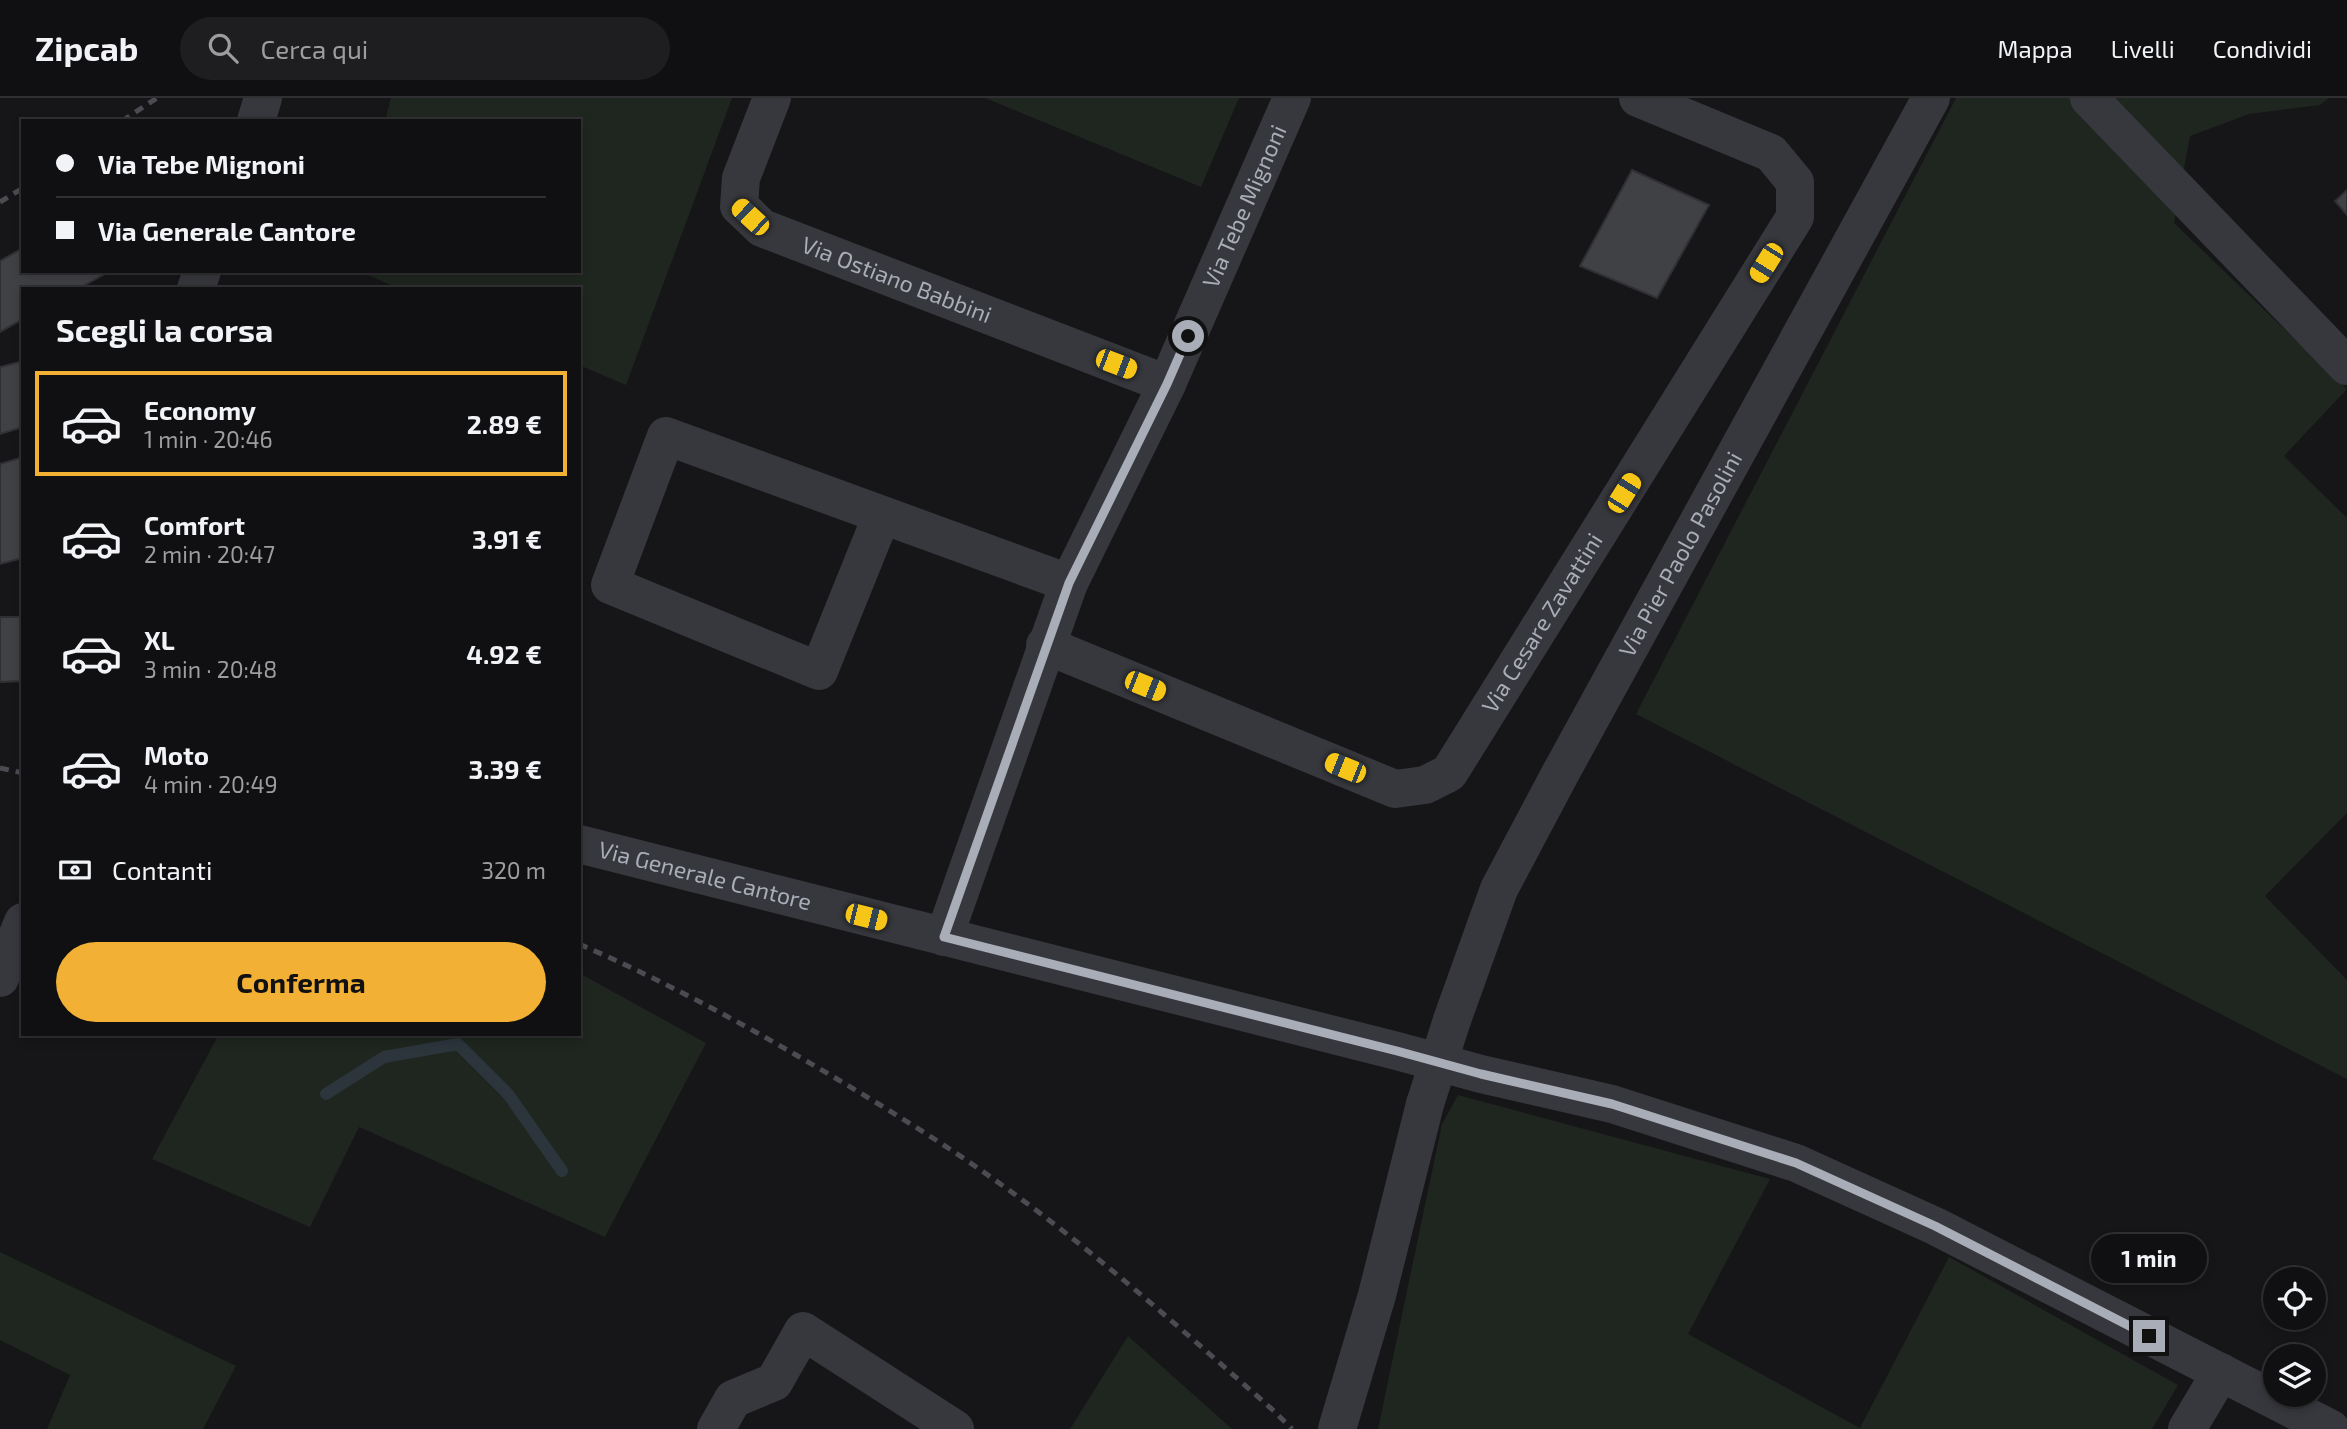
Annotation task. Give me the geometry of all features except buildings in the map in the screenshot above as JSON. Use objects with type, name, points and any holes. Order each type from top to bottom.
[{"type":"street","points":[[257,119],[263,98]]},
{"type":"street","name":"Via Ostiano Babbini","points":[[772,98],[741,178],[739,206],[762,228],[1167,384]]},
{"type":"street","name":"Via Tebe Mignoni","points":[[944,937],[1069,583],[1167,384],[1292,98]]},
{"type":"street","name":"Via Cesare Zavattini","points":[[1045,645],[1395,789],[1425,785],[1450,773],[1795,217],[1795,182],[1771,153],[1638,98]]},
{"type":"street","name":"Via Pier Paolo Pasolini","points":[[1336,1429],[1377,1295],[1425,1104],[1499,889],[1931,98]]},
{"type":"street","points":[[2089,98],[2347,366]]},
{"type":"street","points":[[882,515],[818,671],[610,584],[666,436],[1069,583]]},
{"type":"street","name":"Via Generale Cantore","points":[[581,845],[1481,1074],[1612,1104],[1796,1163],[1935,1226],[2331,1429]]},
{"type":"street","points":[[0,978],[21,927]]},
{"type":"street","points":[[716,1429],[733,1399],[774,1382],[803,1331],[955,1429]]},
{"type":"street","points":[[2187,1429],[2221,1372]]},
{"type":"shaded area","points":[[391,98],[732,98],[626,385],[581,366],[581,287],[395,287],[364,273],[581,273],[581,119],[386,119]]},
{"type":"shaded area","points":[[985,98],[1239,98],[1201,187]]},
{"type":"shaded area","points":[[1956,98],[2329,98],[2320,105],[2249,114],[2190,136],[2174,223],[2347,389],[2284,456],[2347,518],[2347,813],[2265,896],[2347,980],[2347,1079],[1636,714]]},
{"type":"shaded area","points":[[581,974],[706,1043],[605,1237],[359,1127],[310,1227],[152,1159],[218,1036],[581,1036]]},
{"type":"shaded area","points":[[1458,1095],[1770,1179],[1688,1334],[1860,1428],[1949,1257],[2178,1385],[2152,1429],[1378,1429],[1442,1124]]},
{"type":"shaded area","points":[[0,1252],[236,1366],[203,1429],[47,1429],[70,1375],[0,1340]]},
{"type":"shaded area","points":[[1128,1336],[1232,1429],[1070,1429]]},
{"type":"waterway","points":[[326,1094],[384,1057],[458,1044],[508,1094],[562,1171]]},
{"type":"railway","points":[[125,119],[157,98]]},
{"type":"railway","points":[[0,202],[21,189]]},
{"type":"railway","points":[[0,768],[21,773]]},
{"type":"railway","points":[[581,945],[678,991],[805,1060],[964,1159],[1041,1214],[1109,1268],[1209,1353],[1292,1429]]},
{"type":"route","points":[[1188,336],[1069,583],[944,937],[1481,1074],[1612,1104],[1796,1163],[1935,1226],[2149,1336]]}]
